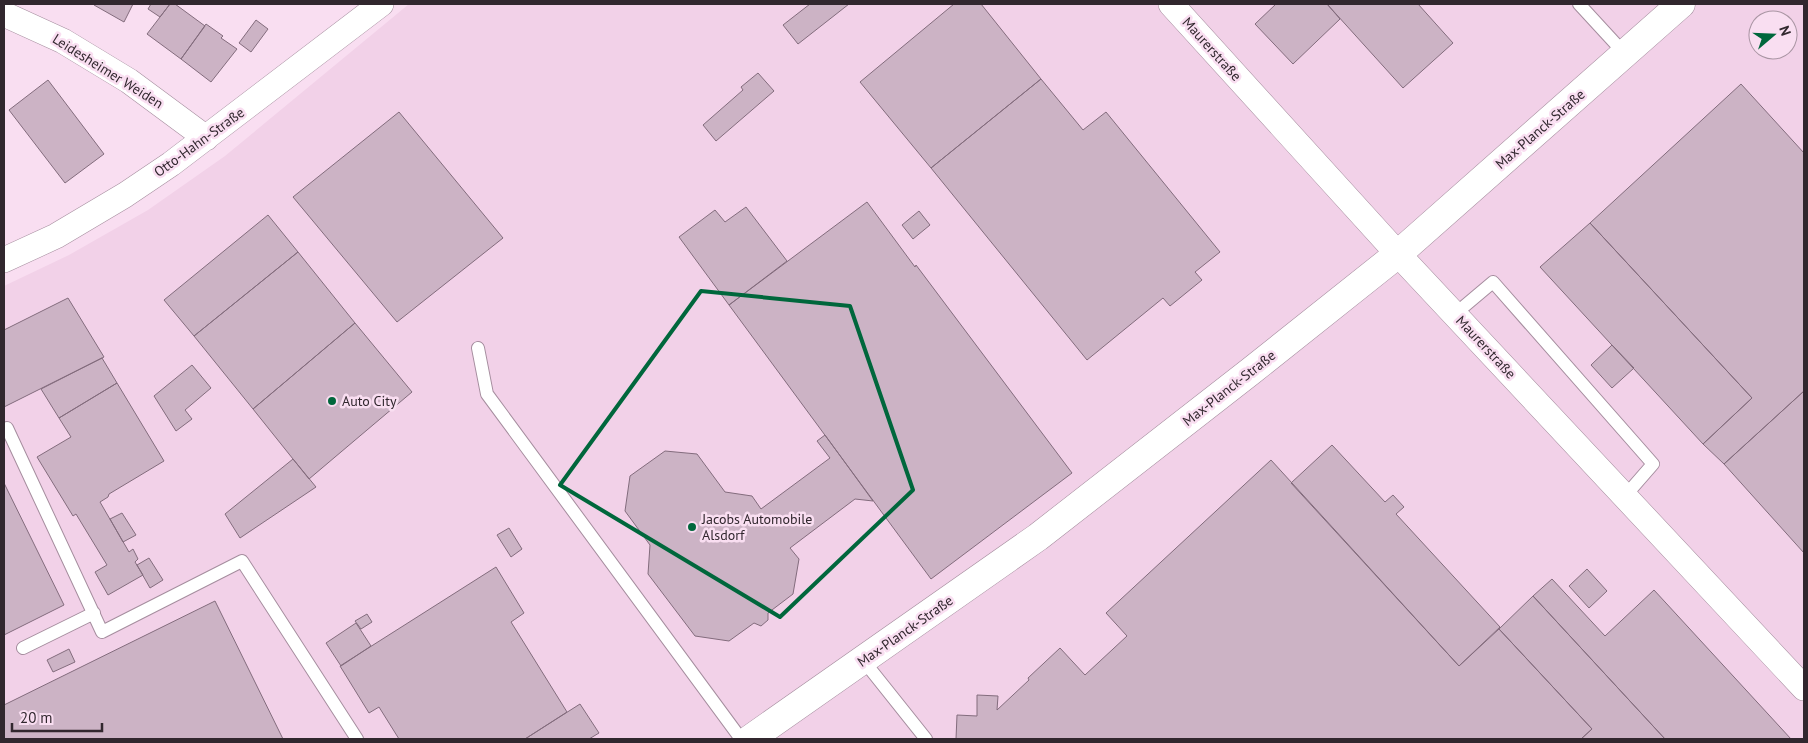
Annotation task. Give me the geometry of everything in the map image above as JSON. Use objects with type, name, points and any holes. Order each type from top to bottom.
[{"type":"street","name":"Otto-Hahn-Straße","points":[[4,260],[56,236],[118,199],[206,138],[380,4]]},
{"type":"street","name":"Maurerstraße","points":[[1171,4],[1398,254],[1804,688]]},
{"type":"street","name":"Max-Planck-Straße","points":[[750,739],[1038,537],[1244,377],[1398,254],[1680,4]]},
{"type":"street","name":"Leidesheimer Weiden","points":[[4,14],[63,41],[129,81],[206,138]]},
{"type":"lane","points":[[1579,4],[1625,54]]},
{"type":"lane","points":[[1455,314],[1493,282],[1653,464],[1626,496]]},
{"type":"lane","points":[[478,348],[488,394],[741,739]]},
{"type":"lane","points":[[7,428],[102,632],[242,561],[357,739]]},
{"type":"lane","points":[[22,648],[94,613]]},
{"type":"lane","points":[[863,660],[926,739]]},
{"type":"highlighted area","points":[[701,291],[850,306],[913,490],[780,617],[560,485]]},
{"type":"shaded area","points":[[409,4],[1804,4],[1804,739],[4,739],[4,286],[69,255],[148,210],[225,156]]},
{"type":"building","points":[[95,4],[133,4],[124,22]]},
{"type":"building","points":[[151,4],[170,4],[160,17],[148,9]]},
{"type":"building","points":[[170,4],[175,4],[205,26],[181,59],[147,34]]},
{"type":"building","points":[[810,4],[849,4],[798,44],[783,25]]},
{"type":"building","points":[[954,4],[981,4],[1041,79],[931,168],[860,82]]},
{"type":"building","points":[[1276,4],[1327,4],[1340,19],[1293,64],[1255,24]]},
{"type":"building","points":[[1327,4],[1418,4],[1453,43],[1403,88]]},
{"type":"building","points":[[256,20],[268,29],[251,52],[239,43]]},
{"type":"building","points":[[206,24],[237,49],[211,82],[181,59]]},
{"type":"building","points":[[758,73],[774,91],[716,141],[703,125],[743,90],[741,87]]},
{"type":"building","points":[[1041,79],[1083,130],[1106,112],[1220,252],[1195,272],[1202,280],[1170,306],[1163,298],[1087,360],[931,168]]},
{"type":"building","points":[[48,80],[104,154],[65,183],[9,110]]},
{"type":"building","points":[[1741,84],[1804,153],[1804,391],[1724,464],[1703,444],[1752,398],[1590,223]]},
{"type":"building","points":[[399,112],[503,238],[397,322],[293,197]]},
{"type":"building","points":[[867,202],[1072,473],[931,579],[729,305]]},
{"type":"building","points":[[746,207],[787,261],[729,305],[679,237],[715,210],[725,222]]},
{"type":"building","points":[[919,211],[930,225],[913,239],[902,225]]},
{"type":"building","points":[[268,215],[298,252],[194,336],[164,300]]},
{"type":"building","points":[[1590,223],[1752,398],[1703,444],[1540,267]]},
{"type":"building","points":[[298,252],[355,323],[253,409],[194,336]]},
{"type":"building","points":[[68,298],[104,357],[4,407],[4,330]]},
{"type":"building","name":"Auto City","points":[[355,323],[412,392],[309,479],[253,409]]},
{"type":"building","points":[[1612,345],[1634,368],[1612,388],[1591,365]]},
{"type":"building","points":[[102,358],[117,383],[59,418],[41,389]]},
{"type":"building","points":[[192,365],[211,388],[185,410],[192,419],[176,431],[154,396]]},
{"type":"building","points":[[117,383],[164,461],[109,494],[108,497],[100,502],[129,552],[133,549],[138,559],[135,562],[143,575],[108,595],[95,572],[107,565],[76,514],[73,516],[37,457],[71,437],[59,418]]},
{"type":"building","points":[[1804,391],[1804,553],[1724,464]]},
{"type":"building","points":[[825,435],[873,501],[855,499],[790,548],[799,559],[793,594],[768,613],[768,620],[761,626],[754,623],[729,641],[695,636],[648,574],[650,545],[625,511],[630,476],[665,451],[697,454],[725,492],[752,496],[761,509],[830,458],[817,441]]},
{"type":"building","points":[[1332,445],[1385,502],[1393,495],[1404,507],[1396,514],[1500,627],[1459,666],[1291,483]]},
{"type":"building","points":[[293,459],[316,487],[240,538],[225,514]]},
{"type":"building","points":[[1271,460],[1459,666],[1499,629],[1592,729],[1581,739],[956,739],[957,715],[977,716],[977,695],[998,696],[997,710],[1060,648],[1085,675],[1127,636],[1106,613]]},
{"type":"building","points":[[4,483],[64,605],[4,635]]},
{"type":"building","points":[[122,513],[136,535],[123,542],[110,519]]},
{"type":"building","points":[[509,528],[522,549],[511,557],[497,535]]},
{"type":"building","points":[[149,558],[163,580],[150,588],[137,565]]},
{"type":"building","points":[[496,567],[524,613],[511,622],[567,712],[525,739],[399,739],[379,707],[369,713],[340,666]]},
{"type":"building","points":[[1587,569],[1607,591],[1589,608],[1569,586]]},
{"type":"building","points":[[1552,579],[1605,636],[1654,590],[1791,739],[1665,739],[1533,596]]},
{"type":"building","points":[[1533,596],[1665,739],[1581,739],[1592,729],[1499,629]]},
{"type":"building","points":[[215,601],[283,739],[4,739],[4,705]]},
{"type":"building","points":[[367,614],[372,622],[361,629],[355,621]]},
{"type":"building","points":[[356,623],[371,646],[341,666],[326,643]]},
{"type":"building","points":[[69,649],[75,662],[53,672],[47,660]]},
{"type":"building","points":[[580,704],[599,733],[589,739],[525,739]]},
{"type":"place","name":"Auto City","points":[[332,401]]},
{"type":"place","name":"Jacobs Automobile Alsdorf","points":[[692,527]]}]
